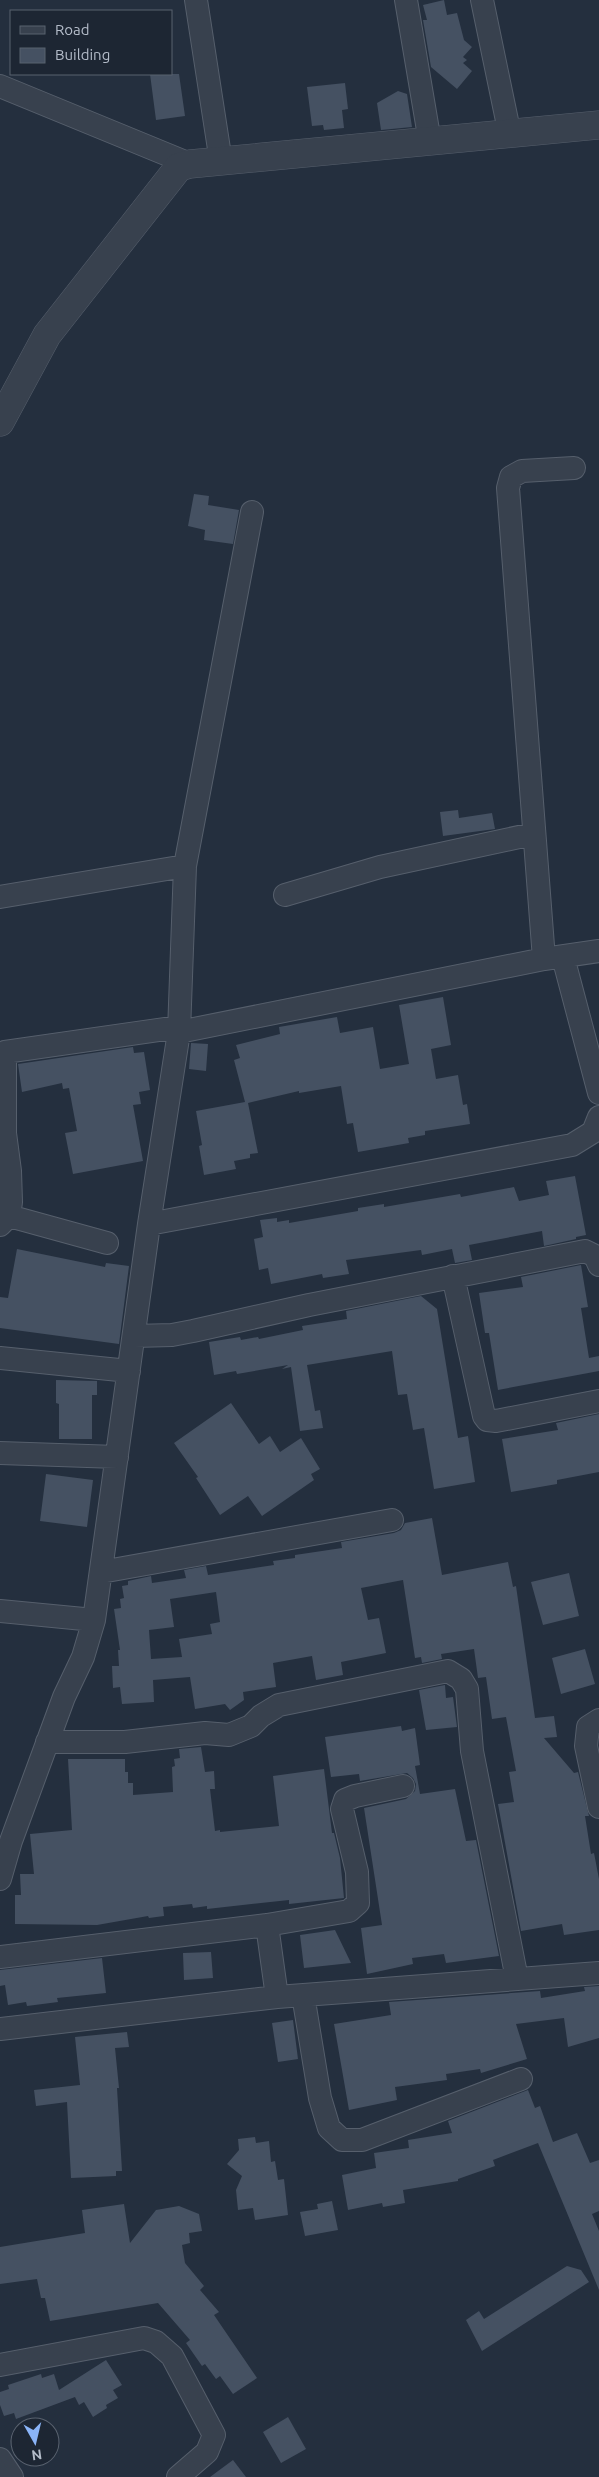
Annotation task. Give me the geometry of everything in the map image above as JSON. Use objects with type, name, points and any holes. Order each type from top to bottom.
[{"type":"street","points":[[196,0],[221,162]]},
{"type":"street","points":[[406,0],[430,142]]},
{"type":"street","points":[[482,0],[510,135]]},
{"type":"street","points":[[0,86],[190,164]]},
{"type":"street","points":[[0,422],[47,335],[179,167],[190,164],[599,126]]},
{"type":"street","points":[[574,468],[522,471],[511,477],[508,488],[533,834],[553,958],[599,1093]]},
{"type":"street","points":[[0,1879],[47,1742],[64,1697],[83,1658],[94,1620],[149,1224],[179,1029],[185,866],[252,512]]},
{"type":"street","points":[[285,895],[380,867],[533,834]]},
{"type":"street","points":[[0,897],[185,866]]},
{"type":"street","points":[[107,1243],[4,1220],[10,1171],[6,1133],[3,1052],[179,1029],[553,958],[599,951]]},
{"type":"street","points":[[149,1224],[572,1145],[593,1132],[599,1117]]},
{"type":"street","points":[[134,1336],[172,1335],[194,1331],[453,1276],[585,1251],[595,1256],[599,1265]]},
{"type":"street","points":[[453,1276],[484,1416],[488,1420],[496,1421],[599,1401]]},
{"type":"street","points":[[0,1358],[129,1372]]},
{"type":"street","points":[[0,1453],[117,1457]]},
{"type":"street","points":[[101,1572],[392,1520]]},
{"type":"street","points":[[0,1611],[94,1620]]},
{"type":"street","points":[[47,1742],[125,1742],[206,1733],[229,1735],[251,1726],[262,1716],[279,1706],[448,1671],[461,1679],[467,1689],[472,1751],[517,1979]]},
{"type":"street","points":[[599,1720],[588,1727],[586,1746],[599,1807]]},
{"type":"street","points":[[0,1957],[267,1925],[349,1911],[358,1903],[357,1872],[342,1809],[346,1800],[355,1796],[403,1786]]},
{"type":"street","points":[[267,1925],[276,1997]]},
{"type":"street","points":[[0,2028],[276,1997],[599,1973]]},
{"type":"street","points":[[303,1995],[329,2128],[342,2140],[362,2140],[521,2079]]},
{"type":"street","points":[[0,2365],[144,2338],[156,2342],[172,2356],[214,2435],[207,2452],[178,2477]]},
{"type":"street","points":[[0,2459],[12,2477]]},
{"type":"building","points":[[444,0],[447,15],[457,13],[464,40],[472,47],[463,57],[467,60],[463,63],[472,71],[457,89],[431,67],[423,20],[427,20],[423,5]]},
{"type":"building","points":[[179,74],[185,116],[156,120],[150,75]]},
{"type":"building","points":[[345,83],[348,109],[342,110],[344,128],[324,130],[323,125],[312,126],[307,87]]},
{"type":"building","points":[[398,91],[407,94],[412,127],[381,130],[377,103]]},
{"type":"building","points":[[194,494],[209,496],[208,505],[239,510],[233,544],[204,540],[205,530],[188,526]]},
{"type":"building","points":[[458,810],[459,818],[492,813],[495,829],[443,836],[440,812]]},
{"type":"building","points":[[443,997],[451,1045],[431,1049],[436,1079],[458,1075],[463,1105],[467,1104],[470,1124],[425,1131],[425,1135],[408,1138],[409,1143],[358,1152],[353,1123],[347,1124],[341,1086],[299,1093],[299,1091],[248,1103],[258,1153],[250,1154],[250,1158],[234,1161],[236,1169],[204,1175],[199,1146],[202,1145],[196,1111],[245,1102],[234,1060],[240,1058],[236,1045],[280,1034],[279,1027],[337,1017],[340,1033],[373,1027],[380,1069],[409,1064],[399,1005]]},
{"type":"building","points":[[191,1043],[208,1044],[206,1071],[189,1069]]},
{"type":"building","points":[[133,1047],[134,1053],[144,1052],[150,1090],[139,1092],[141,1104],[133,1105],[143,1161],[73,1174],[65,1133],[77,1131],[69,1088],[63,1089],[62,1083],[22,1092],[18,1064]]},
{"type":"building","points":[[575,1176],[586,1235],[576,1237],[576,1239],[544,1246],[542,1231],[469,1245],[472,1260],[455,1263],[452,1249],[422,1255],[421,1250],[346,1260],[349,1274],[323,1278],[322,1274],[271,1284],[268,1268],[259,1270],[254,1239],[263,1237],[260,1220],[277,1218],[277,1222],[289,1220],[289,1223],[358,1211],[358,1208],[384,1204],[384,1207],[460,1194],[461,1197],[514,1187],[519,1201],[549,1195],[546,1181]]},
{"type":"building","points":[[17,1249],[105,1267],[106,1263],[129,1266],[119,1344],[0,1328],[0,1297],[8,1298]]},
{"type":"building","points":[[581,1265],[588,1307],[581,1308],[589,1358],[599,1356],[599,1371],[498,1390],[489,1333],[485,1333],[479,1293],[523,1287],[521,1277]]},
{"type":"building","points":[[421,1296],[437,1309],[458,1438],[468,1436],[475,1482],[434,1489],[424,1428],[413,1430],[407,1394],[398,1395],[392,1351],[307,1365],[315,1411],[320,1410],[323,1428],[300,1431],[291,1367],[282,1369],[288,1365],[237,1374],[236,1371],[214,1375],[209,1342],[240,1337],[241,1340],[258,1337],[259,1339],[303,1330],[302,1326],[347,1319],[346,1311]]},
{"type":"building","points":[[56,1380],[97,1381],[97,1395],[92,1395],[92,1439],[59,1439],[59,1404],[56,1403]]},
{"type":"building","points":[[231,1403],[259,1444],[270,1436],[280,1452],[301,1438],[320,1469],[311,1474],[314,1480],[262,1516],[248,1496],[220,1515],[196,1478],[198,1477],[174,1443]]},
{"type":"building","points":[[599,1414],[599,1472],[557,1480],[557,1484],[511,1492],[502,1439],[558,1430],[556,1423]]},
{"type":"building","points":[[46,1474],[93,1480],[87,1527],[40,1521]]},
{"type":"building","points":[[432,1518],[442,1575],[508,1562],[513,1587],[516,1586],[535,1718],[554,1716],[557,1737],[544,1738],[574,1773],[578,1772],[589,1816],[585,1816],[591,1854],[594,1853],[599,1879],[599,1930],[564,1935],[562,1924],[521,1931],[498,1804],[514,1802],[509,1772],[516,1771],[506,1717],[492,1719],[486,1677],[478,1678],[474,1649],[441,1654],[442,1659],[422,1663],[421,1657],[415,1658],[403,1580],[361,1588],[368,1620],[379,1618],[386,1653],[341,1662],[343,1675],[316,1680],[312,1656],[273,1663],[276,1687],[243,1692],[244,1700],[230,1710],[225,1704],[195,1709],[190,1677],[153,1680],[154,1702],[122,1704],[120,1687],[113,1688],[112,1666],[119,1666],[118,1650],[120,1650],[114,1609],[121,1608],[120,1599],[124,1598],[122,1586],[128,1585],[128,1581],[151,1576],[152,1583],[186,1578],[184,1570],[206,1566],[208,1575],[274,1565],[273,1561],[295,1558],[295,1555],[342,1548],[341,1542],[394,1533],[401,1530],[405,1523]],"holes":[[[216,1592],[220,1622],[210,1624],[212,1634],[179,1639],[182,1657],[151,1659],[149,1630],[174,1627],[170,1599]]]},
{"type":"building","points":[[569,1573],[579,1616],[543,1625],[531,1582]]},
{"type":"building","points":[[585,1649],[595,1684],[561,1694],[552,1658]]},
{"type":"building","points":[[445,1685],[446,1698],[453,1697],[457,1727],[426,1730],[419,1690]]},
{"type":"building","points":[[401,1726],[402,1731],[415,1728],[420,1765],[415,1766],[420,1794],[455,1789],[466,1841],[476,1840],[499,1956],[446,1963],[444,1954],[412,1958],[413,1964],[367,1974],[361,1928],[382,1925],[364,1808],[406,1799],[415,1791],[416,1784],[407,1773],[360,1781],[359,1774],[331,1777],[325,1737]]},
{"type":"building","points":[[201,1747],[205,1772],[214,1771],[215,1789],[210,1789],[215,1831],[220,1830],[220,1832],[279,1826],[273,1776],[324,1769],[332,1833],[334,1833],[340,1858],[344,1898],[289,1904],[289,1900],[207,1909],[207,1906],[193,1908],[192,1904],[163,1907],[164,1916],[149,1918],[148,1916],[97,1925],[15,1924],[15,1895],[21,1895],[20,1874],[34,1874],[30,1834],[72,1830],[68,1759],[125,1759],[125,1772],[128,1772],[128,1783],[133,1783],[133,1795],[173,1792],[172,1767],[175,1766],[174,1759],[180,1758],[179,1749]]},
{"type":"building","points":[[335,1930],[351,1963],[304,1968],[300,1935]]},
{"type":"building","points":[[211,1952],[213,1978],[184,1980],[183,1953]]},
{"type":"building","points":[[102,1958],[106,1993],[57,1998],[58,2002],[27,2006],[26,2002],[8,2005],[5,1985],[0,1986],[0,1970]]},
{"type":"building","points":[[599,1986],[599,2038],[568,2047],[564,2018],[516,2024],[527,2059],[481,2073],[480,2069],[446,2074],[447,2080],[395,2087],[397,2100],[349,2110],[334,2024],[391,2015],[389,2002],[540,1991],[541,1998],[585,1991],[584,1987]]},
{"type":"building","points":[[293,2020],[298,2059],[278,2062],[272,2023]]},
{"type":"building","points":[[127,2032],[129,2047],[115,2048],[119,2088],[117,2088],[122,2171],[116,2171],[116,2176],[71,2178],[67,2102],[36,2106],[34,2090],[80,2085],[75,2037]]},
{"type":"building","points":[[528,2090],[535,2108],[540,2106],[553,2142],[577,2133],[590,2163],[599,2160],[599,2211],[592,2214],[599,2231],[599,2290],[538,2143],[493,2160],[495,2166],[458,2179],[458,2181],[403,2190],[405,2203],[383,2207],[382,2203],[348,2210],[342,2175],[376,2168],[374,2153],[409,2148],[408,2140],[452,2133],[448,2121]]},
{"type":"building","points":[[255,2137],[256,2143],[269,2141],[271,2162],[275,2161],[278,2180],[284,2179],[288,2215],[255,2220],[253,2208],[238,2210],[236,2190],[242,2176],[227,2164],[239,2150],[238,2139]]},
{"type":"building","points":[[332,2201],[338,2230],[305,2236],[300,2212],[318,2209],[317,2204]]},
{"type":"building","points":[[124,2204],[130,2243],[156,2210],[179,2206],[199,2214],[202,2231],[189,2233],[190,2243],[182,2245],[185,2263],[204,2286],[200,2290],[219,2312],[214,2315],[257,2378],[233,2394],[220,2376],[216,2379],[205,2364],[202,2366],[186,2343],[190,2340],[158,2303],[50,2321],[45,2298],[41,2298],[37,2279],[0,2284],[0,2247],[85,2233],[82,2210]]},
{"type":"building","points":[[567,2266],[581,2270],[589,2282],[482,2351],[466,2320],[479,2311],[484,2319]]},
{"type":"building","points":[[106,2360],[122,2385],[113,2390],[118,2398],[106,2405],[107,2408],[93,2417],[84,2402],[79,2405],[75,2397],[21,2417],[15,2417],[14,2413],[4,2416],[0,2405],[0,2392],[9,2389],[8,2385],[41,2374],[42,2378],[54,2374],[59,2390]]},
{"type":"building","points":[[288,2417],[306,2449],[281,2463],[263,2432]]},
{"type":"building","points":[[233,2460],[246,2477],[210,2477]]}]
